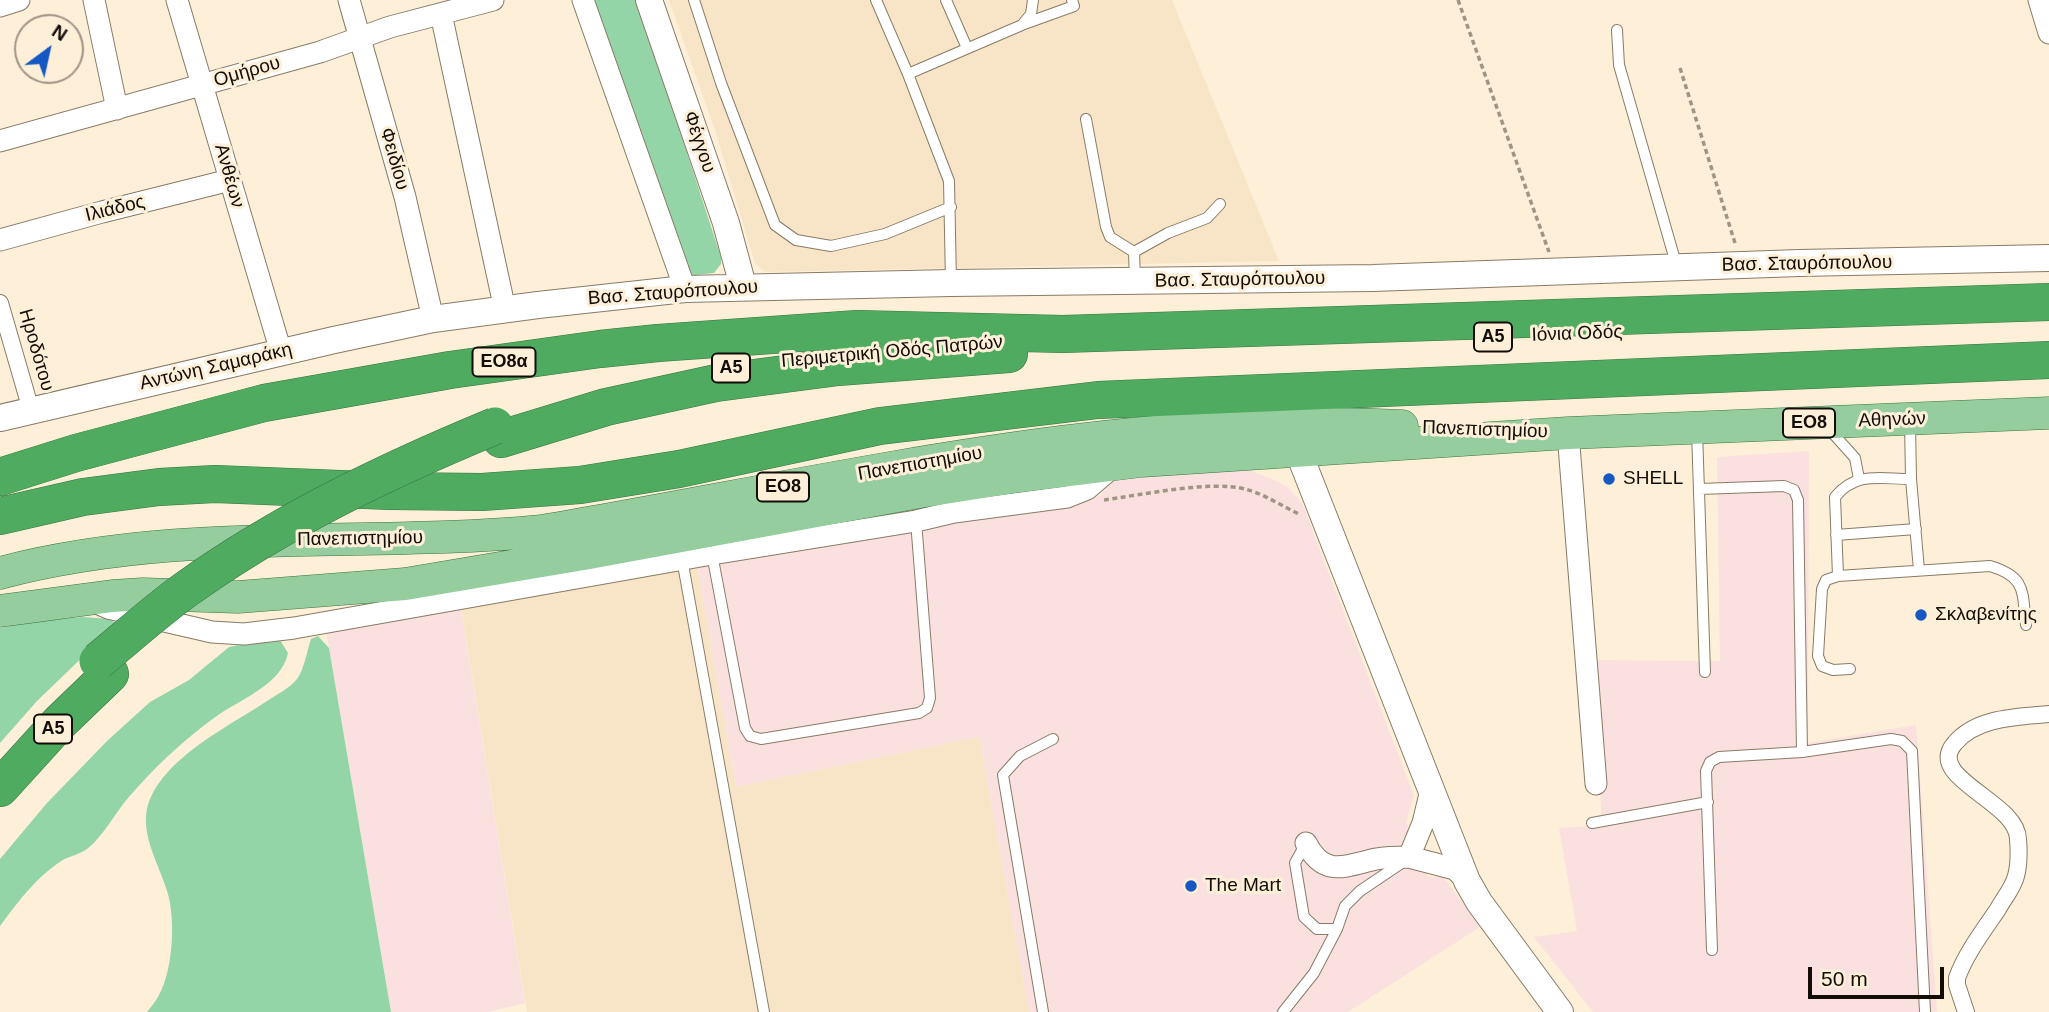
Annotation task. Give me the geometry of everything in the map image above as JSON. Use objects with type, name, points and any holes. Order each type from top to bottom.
[{"type":"highway","name":"Ιόνια Οδός","points":[[1063,334],[2049,302]]},
{"type":"highway","name":"Ιόνια Οδός","points":[[938,360],[995,355],[1592,334],[2049,321]]},
{"type":"highway","name":"ΕΟ8α","points":[[0,477],[76,453],[264,403],[437,372],[600,349],[857,329],[1063,334]]},
{"type":"highway","name":"Περιμετρική Οδός Πατρών","points":[[498,433],[546,408],[712,371],[878,351],[974,347],[1063,334]]},
{"type":"highway","name":"Περιμετρική Οδός Πατρών","points":[[0,788],[104,668],[184,591],[279,530],[385,474],[498,433],[716,383],[838,367],[938,360]]},
{"type":"highway","points":[[0,516],[83,497],[159,487],[256,485],[481,492],[580,485],[669,471],[880,426],[1098,400],[2049,360]]},
{"type":"highway","name":"Περιμετρική Οδός Πατρών","points":[[0,764],[53,705],[104,668]]},
{"type":"main road","name":"Αθηνών","points":[[1568,433],[2049,413]]},
{"type":"main road","name":"Πανεπιστημίου","points":[[0,611],[143,594],[238,597],[405,584],[919,492],[1369,425],[1568,433]]},
{"type":"main road","name":"Πανεπιστημίου","points":[[0,573],[63,559],[169,545],[488,536],[542,531],[1008,449],[1155,433],[1293,438]]},
{"type":"street","points":[[0,6],[19,0]]},
{"type":"street","points":[[94,0],[117,109]]},
{"type":"street","name":"Ανθέων","points":[[177,0],[281,352]]},
{"type":"street","name":"Φειδίου","points":[[349,0],[405,197],[433,319]]},
{"type":"street","name":"Ομήρου","points":[[0,141],[202,85],[390,27],[493,0]]},
{"type":"street","points":[[583,0],[685,289]]},
{"type":"street","name":"Φέγγου","points":[[649,0],[726,223],[743,286]]},
{"type":"street","points":[[2039,0],[2049,33]]},
{"type":"street","points":[[441,14],[502,296]]},
{"type":"street","name":"Ιλιάδος","points":[[0,240],[230,180]]},
{"type":"street","name":"Βασ. Σταυρόπουλου","points":[[433,319],[538,304],[743,286],[1373,278],[2049,258]]},
{"type":"street","name":"Ηροδότου","points":[[0,303],[31,410]]},
{"type":"street","name":"Αντώνη Σαμαράκη","points":[[0,418],[433,319]]},
{"type":"street","points":[[1568,433],[1596,783]]},
{"type":"street","points":[[1293,438],[1468,881],[1479,902],[1560,1012]]},
{"type":"street","points":[[87,599],[108,608],[154,617],[194,629],[244,634],[294,628],[682,559],[916,521],[954,512],[1078,494],[1094,484],[1115,464]]},
{"type":"street","points":[[1966,1012],[1957,978],[2015,878],[2018,835],[2007,814],[1954,773],[1948,761],[1949,754],[1953,745],[1965,734],[1983,724],[2049,714]]},
{"type":"street","points":[[1409,857],[1423,822],[1431,790]]},
{"type":"street","points":[[1306,843],[1311,854],[1322,863],[1340,868],[1379,859],[1409,857],[1455,869],[1468,881]]},
{"type":"lane","points":[[694,0],[721,83],[775,225],[796,240],[831,246],[885,234],[951,207]]},
{"type":"lane","points":[[876,0],[949,181],[951,283]]},
{"type":"lane","points":[[946,0],[967,48]]},
{"type":"lane","points":[[1022,25],[1031,14],[1033,0]]},
{"type":"lane","points":[[908,74],[1022,25],[1074,6],[1072,0]]},
{"type":"lane","points":[[1617,30],[1619,65],[1676,267]]},
{"type":"lane","points":[[1086,119],[1106,228],[1110,237],[1134,252]]},
{"type":"lane","points":[[1134,252],[1168,233],[1207,218],[1220,204]]},
{"type":"lane","points":[[1134,252],[1135,281]]},
{"type":"lane","points":[[1910,419],[1919,570]]},
{"type":"lane","points":[[1822,423],[1855,458],[1859,479]]},
{"type":"lane","points":[[1697,428],[1705,672]]},
{"type":"lane","points":[[1838,576],[1835,497],[1845,485],[1859,479],[1912,479]]},
{"type":"lane","points":[[1699,489],[1784,486],[1794,490],[1798,500],[1802,752]]},
{"type":"lane","points":[[712,554],[745,728],[750,736],[761,739],[774,737],[919,713],[927,708],[930,698],[916,521]]},
{"type":"lane","points":[[1836,535],[1916,529]]},
{"type":"lane","points":[[682,559],[764,1012]]},
{"type":"lane","points":[[1850,668],[1833,670],[1822,666],[1818,656],[1822,589],[1826,580],[1838,576],[1990,566],[2010,572],[2022,587],[2026,625]]},
{"type":"lane","points":[[1043,1012],[1003,775],[1020,756],[1053,739]]},
{"type":"lane","points":[[1712,950],[1706,771],[1710,762],[1719,757],[1802,752],[1891,739],[1902,741],[1912,751],[1925,1012]]},
{"type":"lane","points":[[1592,823],[1707,802]]},
{"type":"lane","points":[[1306,843],[1295,863],[1304,917],[1317,929],[1336,929]]},
{"type":"lane","points":[[1283,1012],[1314,973],[1345,906],[1360,891],[1409,857]]},
{"type":"path","points":[[1458,0],[1556,272]]},
{"type":"path","points":[[1680,68],[1742,265]]},
{"type":"path","points":[[1097,500],[1233,486],[1252,492],[1308,519]]},
{"type":"shaded area","points":[[669,0],[1172,0],[1279,261],[765,272],[755,263],[714,127]]},
{"type":"shaded area","points":[[1809,451],[1808,743],[1916,725],[1937,1012],[1593,1012],[1534,937],[1577,931],[1559,828],[1602,825],[1594,660],[1720,661],[1717,457]]},
{"type":"shaded area","points":[[1231,468],[1249,470],[1274,480],[1287,487],[1302,503],[1414,796],[1406,822],[1428,877],[1443,877],[1480,927],[1348,1012],[1029,1012],[979,737],[736,787],[696,559],[1100,496],[1113,479]]},
{"type":"shaded area","points":[[696,559],[736,787],[979,737],[1029,1012],[527,1012],[461,607]]},
{"type":"shaded area","points":[[460,603],[525,1003],[488,1012],[391,1012],[326,630]]},
{"type":"green space","points":[[591,0],[637,0],[721,257],[721,264],[714,273],[686,276]]},
{"type":"green space","points":[[83,617],[109,619],[117,624],[37,701],[0,743],[0,628]]},
{"type":"green space","points":[[318,636],[329,648],[391,1012],[147,1012],[164,984],[172,944],[170,902],[147,834],[150,799],[171,769],[201,743],[294,682],[302,671],[311,639]]},
{"type":"green space","points":[[278,637],[288,653],[277,674],[258,691],[214,718],[179,746],[128,798],[93,844],[63,860],[45,874],[28,890],[0,926],[0,859],[47,803],[107,741],[150,702],[189,680],[229,647]]},
{"type":"place","name":"SHELL","points":[[1609,479]]},
{"type":"place","name":"Σκλαβενίτης","points":[[1921,615]]},
{"type":"place","name":"The Mart","points":[[1191,886]]}]
